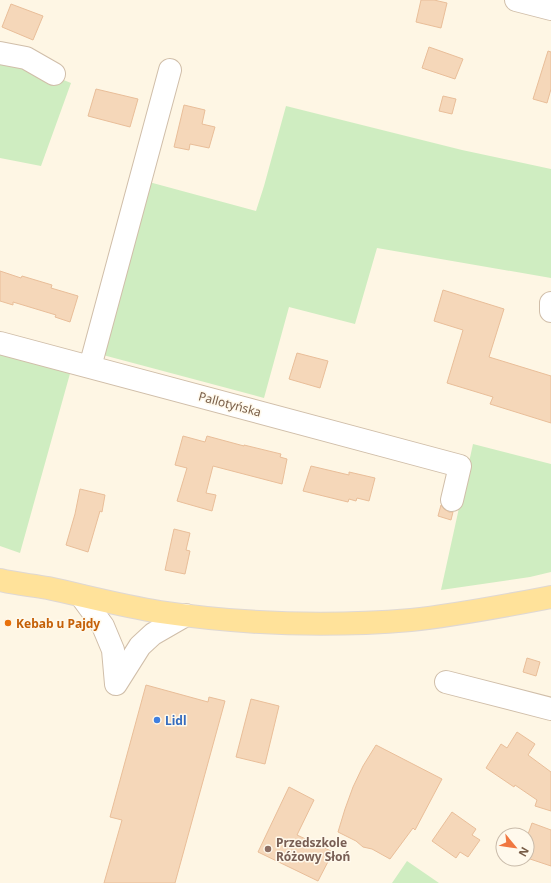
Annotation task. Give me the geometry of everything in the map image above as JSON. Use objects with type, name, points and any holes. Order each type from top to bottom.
[{"type":"main road","points":[[0,568],[48,588]]},
{"type":"main road","points":[[0,580],[48,588],[144,609],[186,615],[276,622],[387,621],[468,612],[551,597]]},
{"type":"street","points":[[516,0],[551,9]]},
{"type":"street","points":[[0,53],[26,58],[54,74]]},
{"type":"street","points":[[90,367],[170,70]]},
{"type":"street","points":[[551,303],[551,311]]},
{"type":"street","name":"Pallotyńska","points":[[0,343],[460,466],[452,500]]},
{"type":"street","points":[[81,596],[103,626],[113,650],[116,684],[140,646],[153,634],[186,615]]},
{"type":"street","points":[[446,682],[551,709]]},
{"type":"green space","points":[[0,61],[21,63],[71,83],[41,166],[0,158]]},
{"type":"green space","points":[[286,106],[462,150],[551,169],[551,278],[377,248],[355,324],[289,307],[264,398],[103,355],[149,182],[256,211]]},
{"type":"green space","points":[[0,352],[71,370],[20,553],[0,546]]},
{"type":"green space","points":[[473,444],[551,464],[551,572],[530,577],[441,590]]},
{"type":"green space","points":[[407,861],[439,883],[392,883]]},
{"type":"building","points":[[421,0],[434,0],[447,3],[441,28],[416,22]]},
{"type":"building","points":[[11,4],[43,16],[33,40],[2,27]]},
{"type":"building","points":[[429,47],[463,59],[455,79],[422,68]]},
{"type":"building","points":[[548,51],[551,52],[551,89],[547,103],[533,99]]},
{"type":"building","points":[[96,89],[138,99],[130,127],[88,116]]},
{"type":"building","points":[[443,96],[456,99],[452,114],[439,111]]},
{"type":"building","points":[[184,105],[205,110],[202,124],[215,127],[209,148],[190,144],[189,150],[174,147]]},
{"type":"building","points":[[0,271],[21,278],[22,276],[52,285],[51,288],[78,296],[70,322],[55,317],[56,315],[13,302],[13,305],[0,301]]},
{"type":"building","points":[[443,290],[504,309],[489,357],[551,376],[551,423],[490,404],[493,397],[447,383],[463,330],[434,321]]},
{"type":"building","points":[[297,353],[328,361],[320,388],[289,379]]},
{"type":"building","points":[[183,436],[205,442],[207,436],[281,454],[280,457],[287,459],[282,484],[213,466],[206,493],[216,495],[212,511],[177,501],[187,468],[175,465]]},
{"type":"building","points":[[311,466],[349,475],[349,472],[375,478],[369,501],[357,498],[356,501],[349,499],[348,502],[303,491]]},
{"type":"building","points":[[80,489],[105,495],[102,512],[100,511],[88,552],[66,545],[75,514]]},
{"type":"building","points":[[441,505],[449,512],[453,512],[451,520],[438,516]]},
{"type":"building","points":[[174,529],[190,533],[186,550],[190,551],[185,574],[165,570]]},
{"type":"building","points":[[527,658],[540,662],[536,676],[523,672]]},
{"type":"building","points":[[146,685],[208,702],[209,697],[225,701],[175,883],[104,883],[122,820],[110,817]]},
{"type":"building","points":[[251,699],[279,706],[265,764],[236,757]]},
{"type":"building","points":[[517,732],[535,744],[528,755],[551,772],[551,811],[535,806],[537,800],[515,785],[514,787],[486,768],[501,744],[507,748]]},
{"type":"building","points":[[376,745],[442,779],[415,830],[413,828],[390,859],[372,849],[363,847],[356,841],[338,832],[353,787],[363,766]]},
{"type":"building","points":[[289,787],[314,800],[297,835],[333,852],[318,881],[258,852]]},
{"type":"building","points":[[452,812],[476,829],[472,835],[480,840],[468,857],[460,852],[456,858],[432,841]]},
{"type":"building","points":[[532,823],[551,830],[551,866],[535,861],[535,827],[531,827]]},
{"type":"place","name":"Kebab u Pajdy","points":[[8,623]]},
{"type":"place","name":"Lidl","points":[[157,720]]},
{"type":"place","name":"Przedszkole Różowy Słoń","points":[[268,849]]}]
